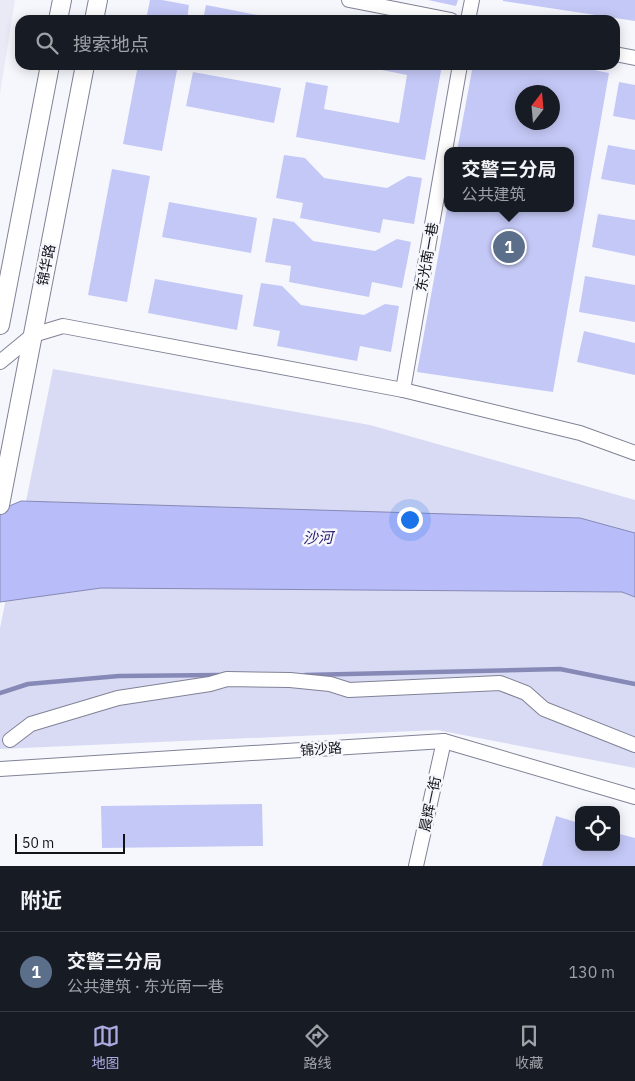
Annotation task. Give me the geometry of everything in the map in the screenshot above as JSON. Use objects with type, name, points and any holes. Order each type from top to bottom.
[{"type":"main road","points":[[59,15],[62,0]]},
{"type":"main road","points":[[95,15],[98,0]]},
{"type":"main road","points":[[0,325],[49,70]]},
{"type":"main road","name":"锦华路","points":[[0,505],[84,70]]},
{"type":"street","points":[[349,0],[426,15]]},
{"type":"street","points":[[469,15],[472,0]]},
{"type":"street","points":[[620,55],[635,58]]},
{"type":"street","name":"东光南一巷","points":[[446,147],[459,70]]},
{"type":"street","name":"东光南一巷","points":[[403,390],[444,156]]},
{"type":"street","points":[[0,362],[32,335],[63,326],[403,390],[580,433],[635,452]]},
{"type":"street","points":[[10,740],[31,724],[118,698],[210,684],[227,679],[290,680],[330,684],[349,690],[500,683],[526,693],[544,709],[635,745]]},
{"type":"street","name":"锦沙路","points":[[0,769],[444,741],[635,797]]},
{"type":"street","name":"晨辉一街","points":[[416,866],[444,741]]},
{"type":"shaded area","points":[[0,0],[15,0],[0,94]]},
{"type":"shaded area","points":[[53,369],[370,425],[635,500],[635,768],[437,730],[0,749],[0,628]]},
{"type":"water","name":"沙河","points":[[21,501],[580,518],[635,533],[635,597],[622,592],[101,588],[0,602],[0,510]]},
{"type":"building","points":[[150,0],[162,0],[189,5],[188,15],[147,15]]},
{"type":"building","points":[[428,0],[458,0],[456,6]]},
{"type":"building","points":[[635,0],[635,21],[620,19],[620,15],[595,15],[503,1]]},
{"type":"building","points":[[206,5],[257,15],[204,15]]},
{"type":"building","points":[[137,70],[177,70],[162,151],[123,144]]},
{"type":"building","points":[[382,70],[441,70],[425,160],[296,137],[306,82],[328,86],[324,109],[399,123],[407,75]]},
{"type":"building","points":[[472,70],[594,70],[609,73],[553,392],[417,372],[446,212],[574,212],[574,147],[458,147]]},
{"type":"building","points":[[193,72],[281,88],[274,123],[186,106]]},
{"type":"building","points":[[619,82],[635,85],[635,120],[613,116]]},
{"type":"building","points":[[608,145],[635,150],[635,185],[601,179]]},
{"type":"building","points":[[284,155],[305,158],[324,178],[387,188],[408,176],[422,178],[414,224],[383,219],[380,233],[300,218],[303,203],[276,198]]},
{"type":"building","points":[[112,169],[150,176],[127,302],[88,295]]},
{"type":"building","points":[[169,202],[257,218],[251,253],[162,237]]},
{"type":"building","points":[[598,214],[635,220],[635,256],[592,247]]},
{"type":"building","points":[[273,218],[294,222],[313,241],[375,251],[397,239],[411,242],[402,288],[372,282],[369,297],[289,282],[291,266],[265,262]]},
{"type":"building","points":[[585,276],[635,285],[635,322],[579,312]]},
{"type":"building","points":[[155,279],[243,295],[237,330],[148,313]]},
{"type":"building","points":[[261,283],[282,286],[301,305],[364,315],[385,304],[399,306],[391,352],[360,346],[357,361],[277,346],[280,331],[253,326]]},
{"type":"building","points":[[584,331],[635,343],[635,375],[577,362]]},
{"type":"building","points":[[262,804],[263,846],[102,848],[101,806]]},
{"type":"building","points":[[556,816],[575,822],[575,851],[620,851],[620,834],[635,838],[635,866],[542,866]]},
{"type":"waterway","points":[[305,675],[560,669],[635,684]]},
{"type":"waterway","points":[[0,693],[28,684],[119,676],[219,675]]},
{"type":"place","name":"交警三分局","points":[[509,247]]}]
